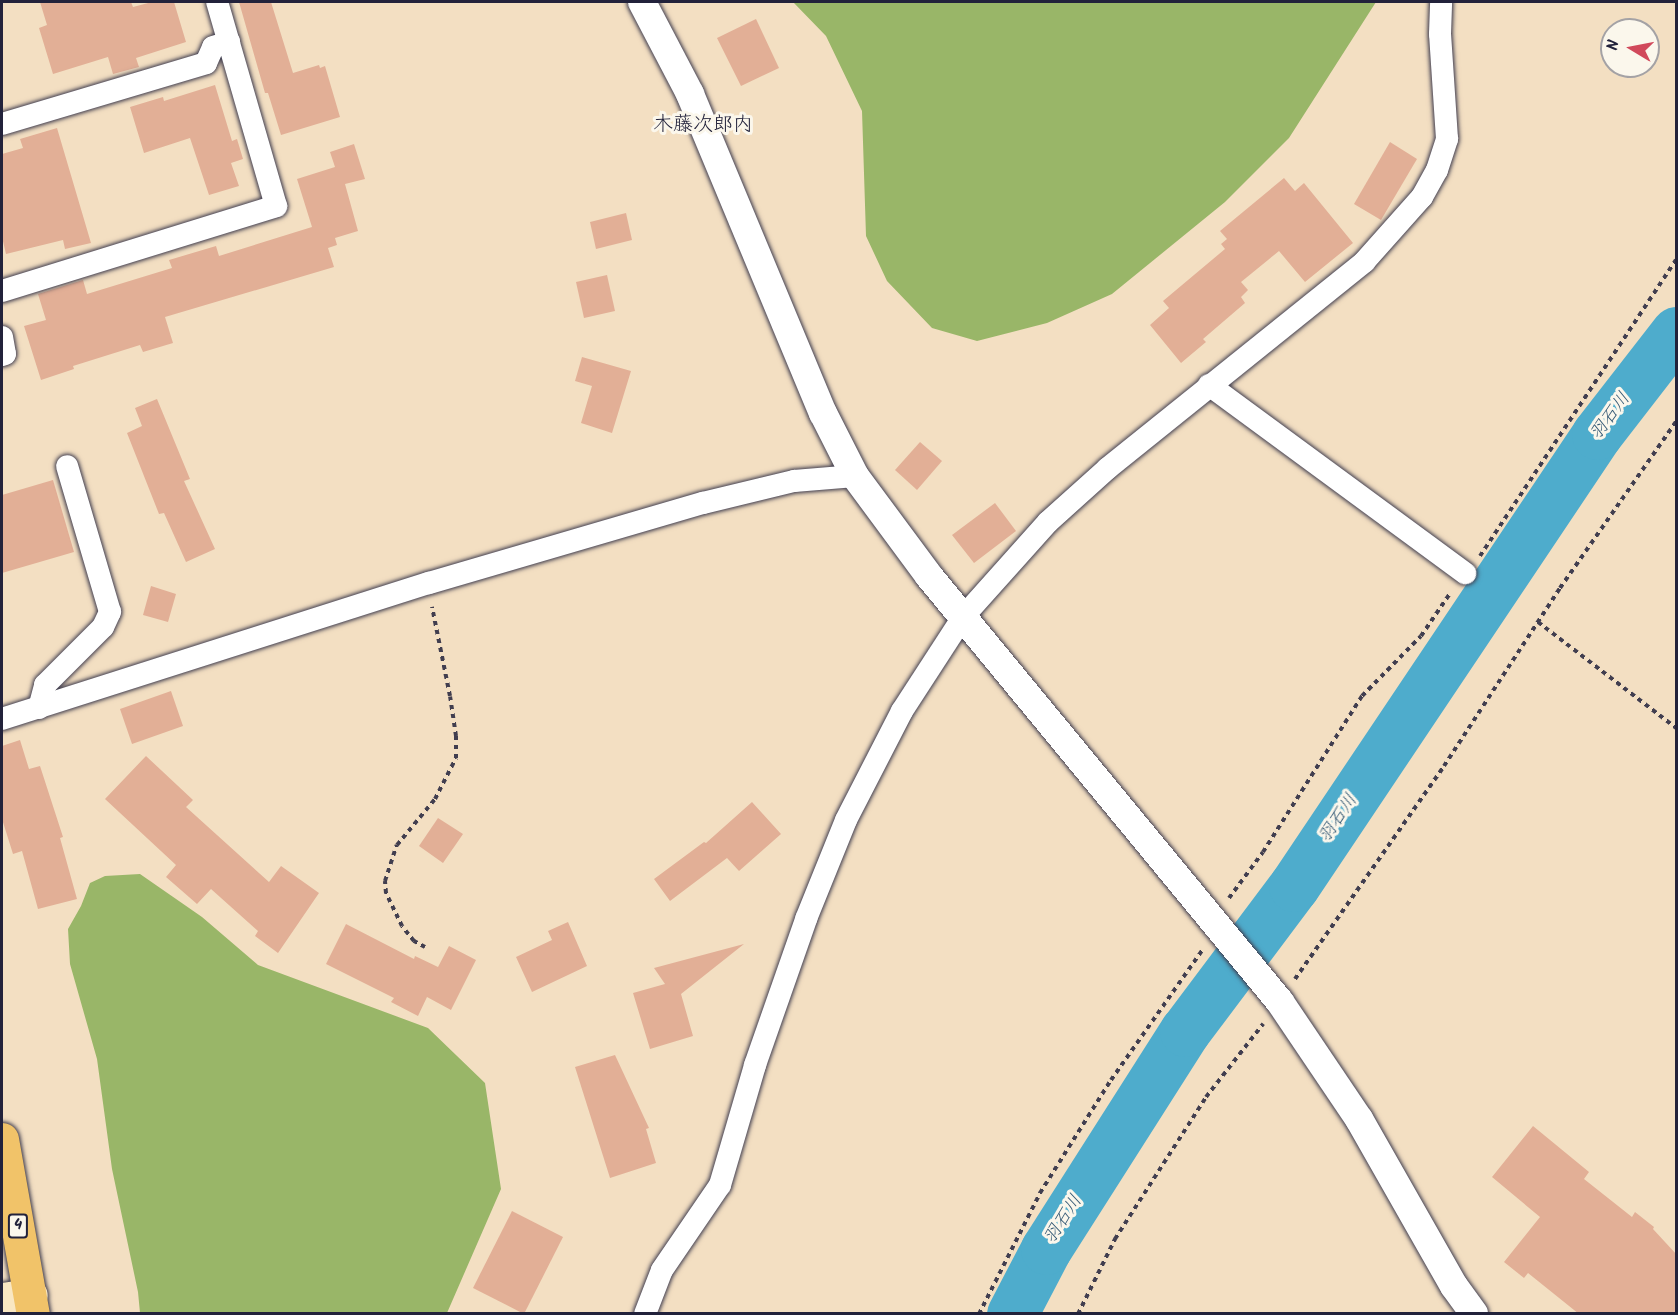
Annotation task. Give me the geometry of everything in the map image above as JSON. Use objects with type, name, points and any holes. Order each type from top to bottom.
[{"type":"highway","name":"4","points":[[2,1139],[22,1303]]},
{"type":"street","points":[[2,291],[276,206],[217,2]]},
{"type":"street","points":[[642,2],[690,94],[823,413],[855,476],[929,576],[1277,998],[1359,1119],[1473,1314]]},
{"type":"street","points":[[645,1314],[662,1270],[720,1185],[788,969],[846,820],[890,731],[963,617],[1048,522],[1108,468],[1364,262],[1422,197],[1437,170],[1447,139],[1440,34],[1441,2]]},
{"type":"street","points":[[2,124],[206,63],[213,47],[229,42]]},
{"type":"street","points":[[2,337],[5,354],[2,355]]},
{"type":"street","points":[[1209,386],[1465,573]]},
{"type":"street","points":[[39,708],[45,686],[103,627],[110,612],[67,466]]},
{"type":"street","points":[[2,719],[429,583],[754,489],[794,482],[855,476]]},
{"type":"path","points":[[1078,1314],[1115,1239],[1206,1097],[1444,766],[1538,622],[1677,422]]},
{"type":"path","points":[[425,946],[414,941],[402,926],[386,893],[385,881],[398,845],[435,799],[456,758],[456,736],[450,696],[434,625],[429,583]]},
{"type":"path","points":[[1538,622],[1677,728]]},
{"type":"path","points":[[979,1314],[1040,1193],[1112,1080],[1218,927]]},
{"type":"green space","points":[[793,2],[1376,2],[1289,138],[1225,202],[1112,294],[1047,323],[977,341],[932,328],[887,281],[866,236],[862,111],[826,36]]},
{"type":"green space","points":[[140,874],[202,917],[258,965],[428,1028],[485,1083],[501,1189],[447,1313],[140,1313],[138,1292],[112,1169],[97,1059],[70,964],[68,929],[81,906],[90,883],[105,876]]},
{"type":"building","points":[[40,2],[131,2],[133,7],[152,2],[174,2],[186,42],[136,58],[139,67],[113,74],[108,57],[53,74],[39,28],[47,25]]},
{"type":"building","points":[[239,2],[271,2],[293,73],[319,65],[320,68],[325,66],[340,117],[281,135],[268,93],[265,93]]},
{"type":"building","points":[[756,19],[779,68],[741,86],[717,38]]},
{"type":"building","points":[[215,85],[232,141],[237,139],[243,159],[231,163],[239,186],[209,195],[190,138],[144,153],[130,107],[163,97],[164,101]]},
{"type":"building","points":[[57,128],[91,243],[65,249],[63,240],[6,254],[2,237],[2,154],[23,148],[20,139]]},
{"type":"building","points":[[1390,142],[1417,159],[1381,220],[1354,204]]},
{"type":"building","points":[[354,144],[365,179],[345,184],[358,231],[335,238],[337,245],[328,248],[334,267],[165,317],[173,343],[143,352],[140,345],[73,366],[74,369],[41,380],[24,326],[46,320],[38,294],[83,280],[87,294],[172,268],[169,260],[216,246],[219,256],[312,227],[297,179],[335,167],[330,152]]},
{"type":"building","points":[[1284,178],[1295,191],[1304,183],[1353,243],[1305,282],[1279,251],[1241,282],[1248,290],[1241,297],[1245,303],[1203,339],[1206,342],[1181,363],[1150,325],[1169,308],[1163,301],[1225,249],[1221,244],[1227,239],[1220,231]]},
{"type":"building","points":[[626,213],[632,240],[596,249],[590,222]]},
{"type":"building","points":[[607,275],[615,311],[584,318],[576,282]]},
{"type":"building","points":[[582,357],[631,371],[612,433],[581,423],[592,386],[575,381]]},
{"type":"building","points":[[157,399],[190,479],[184,481],[215,549],[186,562],[164,513],[159,514],[127,433],[142,426],[135,408]]},
{"type":"building","points":[[920,442],[942,461],[917,490],[895,470]]},
{"type":"building","points":[[53,480],[74,552],[2,573],[2,495]]},
{"type":"building","points":[[995,503],[1016,531],[974,563],[952,535]]},
{"type":"building","points":[[151,586],[176,594],[168,622],[143,615]]},
{"type":"building","points":[[171,691],[183,726],[132,744],[120,709]]},
{"type":"building","points":[[20,740],[29,769],[40,766],[63,837],[60,838],[77,899],[38,909],[22,851],[13,854],[2,819],[2,746]]},
{"type":"building","points":[[146,756],[193,800],[186,807],[269,882],[281,866],[319,893],[278,953],[255,936],[258,931],[211,889],[197,904],[166,877],[176,865],[105,799]]},
{"type":"building","points":[[752,802],[781,834],[739,871],[727,858],[670,901],[654,879],[704,842],[706,843]]},
{"type":"building","points":[[438,818],[463,834],[443,863],[419,846]]},
{"type":"building","points":[[568,922],[587,966],[532,992],[516,957],[552,940],[548,931]]},
{"type":"building","points":[[346,924],[414,959],[415,956],[438,967],[449,946],[476,960],[451,1010],[427,997],[418,1016],[391,1002],[394,998],[326,964]]},
{"type":"building","points":[[744,944],[681,994],[693,1036],[650,1049],[633,993],[665,984],[654,968]]},
{"type":"building","points":[[615,1055],[649,1128],[646,1129],[656,1163],[610,1178],[575,1067]]},
{"type":"building","points":[[1533,1126],[1589,1172],[1584,1179],[1632,1217],[1635,1212],[1654,1227],[1653,1229],[1677,1255],[1677,1314],[1579,1314],[1528,1273],[1524,1278],[1504,1262],[1540,1217],[1492,1177]]},
{"type":"building","points":[[512,1211],[563,1237],[524,1314],[473,1288]]},
{"type":"waterway","name":"羽石川","points":[[1012,1314],[1046,1249],[1185,1031],[1294,886],[1597,434],[1676,332]]},
{"type":"district","name":"木藤次郎内","points":[[703,125]]}]
